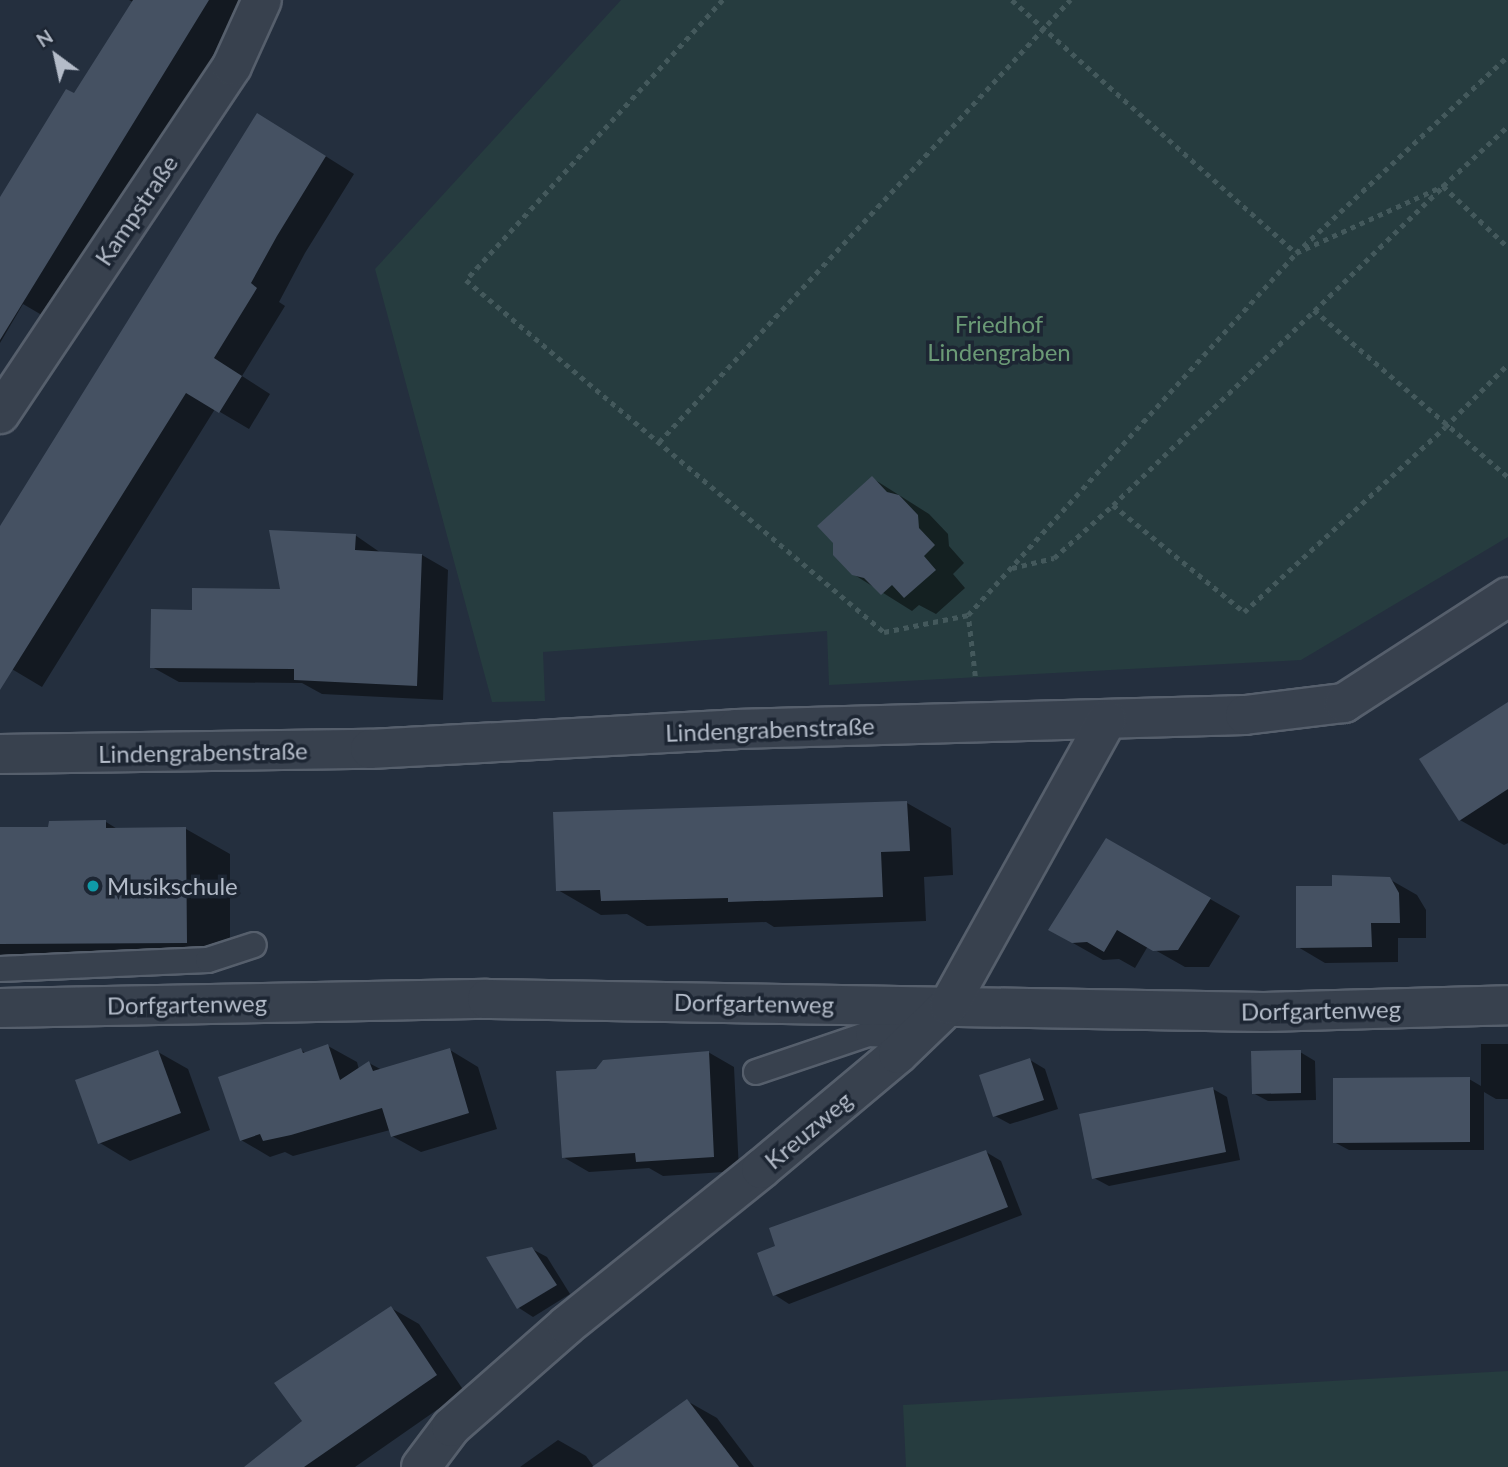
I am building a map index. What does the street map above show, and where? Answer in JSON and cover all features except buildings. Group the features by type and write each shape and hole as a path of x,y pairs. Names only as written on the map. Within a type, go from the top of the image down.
{"street":[{"name":"Kampstraße","path":"0,414 232,66 262,0"},
{"name":"Lindengrabenstraße","path":"0,754 370,749 736,729 1245,715 1344,703 1508,597"},
{"name":"Kreuzweg","path":"421,1467 451,1427 567,1325 761,1170 916,1036 949,1004 1107,720"},
{"name":"Dorfgartenweg","path":"0,1008 487,999 949,1004 1264,1012 1508,1005"}],"lane":[{"path":"0,969 208,960 254,945"},
{"path":"756,1072 868,1034 916,1036"}],"path":[{"path":"723,0 466,279 884,632 968,615 1296,253 1508,56"},
{"path":"1012,0 1296,253"},
{"path":"659,442 1070,0"},
{"path":"1008,569 1054,558 1113,505 1508,126"},
{"path":"1296,253 1443,186"},
{"path":"1443,186 1508,247"},
{"path":"1314,310 1508,477"},
{"path":"1113,505 1244,612 1445,427 1508,364"},
{"path":"968,615 981,723"}],"green space":[{"name":"Friedhof Lindengraben","path":"621,0 1508,0 1508,537 1301,660 829,685 827,631 543,652 545,701 492,702 375,269"},
{"path":"1508,1371 1508,1467 906,1467 903,1405"}],"place":[{"name":"Musikschule","path":"93,886"}]}
